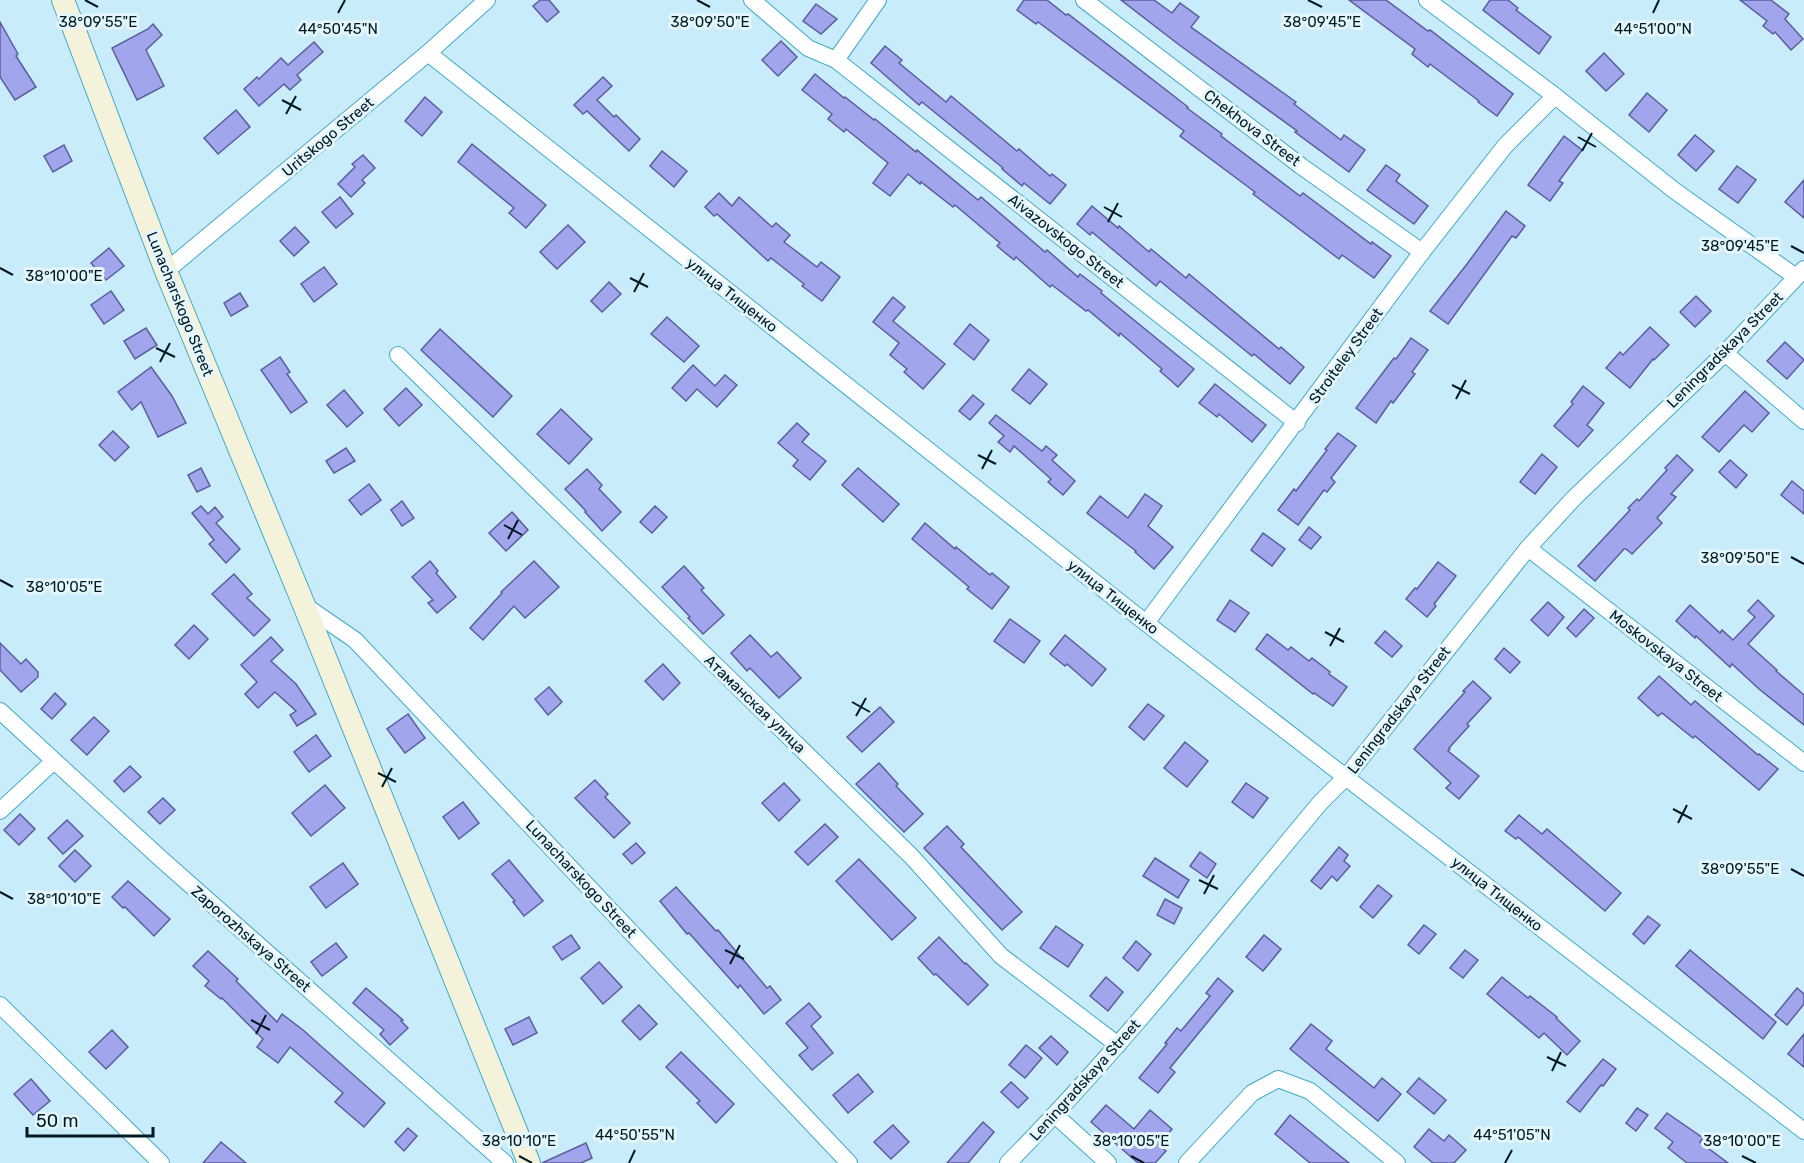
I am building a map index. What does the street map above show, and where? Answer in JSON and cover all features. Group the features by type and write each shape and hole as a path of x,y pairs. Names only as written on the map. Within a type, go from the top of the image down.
{"main road":[{"name":"Lunacharskogo Street","path":"63,0 166,271 304,605 529,1163"}],"street":[{"name":"Uritskogo Street","path":"166,271 428,53 487,0"},
{"name":"Aivazovskogo Street","path":"752,0 808,48 836,60 1297,423"},
{"path":"836,60 878,0"},
{"name":"Chekhova Street","path":"1084,0 1301,166 1422,252"},
{"path":"1427,0 1555,96 1675,191 1800,273"},
{"name":"улица Тищенко","path":"428,53 1146,623 1804,1131"},
{"name":"Stroiteley Street","path":"1146,623 1422,252 1505,146 1555,96"},
{"name":"Leningradskaya Street","path":"1008,1163 1118,1045 1320,803 1346,777 1527,548 1574,498 1725,353 1800,273"},
{"path":"1725,353 1804,421"},
{"name":"Атаманская улица","path":"398,355 912,857 1001,956 1118,1045"},
{"name":"Moskovskaya Street","path":"1527,548 1804,763"},
{"name":"Lunacharskogo Street","path":"304,605 355,640 849,1163"},
{"name":"Zaporozhskaya Street","path":"0,711 160,858 505,1163"},
{"path":"0,811 54,761"},
{"path":"0,1005 161,1163"},
{"path":"1187,1163 1252,1093 1278,1079 1310,1091 1397,1163"},
{"path":"1055,1115 1108,1163"}],"building":[{"path":"540,0 549,0 559,12 547,22 533,6"},
{"path":"1024,0 1047,0 1066,15 1068,14 1300,196 1303,193 1371,244 1372,242 1391,256 1374,278 1342,255 1339,259 1180,136 1184,131 1038,22 1036,24 1017,10"},
{"path":"1121,0 1154,0 1172,13 1180,3 1199,17 1191,27 1296,102 1294,104 1341,140 1344,135 1365,150 1349,172"},
{"path":"1349,0 1386,0 1428,31 1430,30 1513,94 1497,116 1430,64 1428,67 1412,54 1415,49"},
{"path":"1490,0 1508,0 1518,8 1516,10 1551,37 1539,54 1483,10"},
{"path":"1740,0 1771,0 1789,14 1785,19 1803,39 1791,50 1775,32 1773,34 1763,26 1767,21"},
{"path":"816,4 837,19 821,34 803,21"},
{"path":"0,22 18,54 16,56 36,87 15,100 0,77"},
{"path":"153,24 162,35 146,50 164,86 137,100 112,48"},
{"path":"781,41 797,57 778,76 762,60"},
{"path":"314,42 323,52 297,75 301,80 290,90 284,84 259,106 244,89 257,77 259,79 281,58 288,65"},
{"path":"885,46 902,60 899,63 946,102 951,96 1017,151 1019,149 1050,176 1052,174 1066,185 1050,204 1024,183 1022,186 922,102 919,105 871,63"},
{"path":"1604,53 1624,74 1606,91 1586,71"},
{"path":"815,74 916,152 917,150 978,200 981,197 1078,277 1080,274 1102,291 1101,293 1194,369 1178,387 1160,371 1162,369 1120,333 1119,336 1088,310 1086,311 1052,285 1050,287 1016,257 1014,260 997,246 1000,243 955,205 953,207 908,174 890,196 873,183 888,163 846,129 844,132 828,119 832,114 802,90"},
{"path":"603,77 612,86 597,100 640,139 629,151 587,111 583,114 574,105"},
{"path":"1647,93 1667,110 1649,132 1629,115"},
{"path":"425,97 442,112 422,136 405,121"},
{"path":"236,110 250,127 218,154 204,138"},
{"path":"1695,135 1714,151 1696,171 1678,155"},
{"path":"1564,136 1582,150 1559,181 1563,183 1550,201 1528,185"},
{"path":"472,144 546,205 526,228 509,213 514,208 458,162"},
{"path":"64,145 72,161 53,172 44,156"},
{"path":"662,151 687,171 674,187 650,166"},
{"path":"363,155 375,168 362,180 365,183 351,197 338,184 355,167 352,164"},
{"path":"1386,165 1400,175 1396,181 1428,206 1414,224 1367,190"},
{"path":"1737,166 1756,180 1738,203 1719,189"},
{"path":"1804,180 1804,218 1785,202"},
{"path":"719,193 732,206 739,197 772,227 776,223 790,235 784,242 817,267 821,262 840,277 822,301 771,258 768,261 717,214 714,216 705,207"},
{"path":"340,197 353,214 336,228 322,212"},
{"path":"1092,206 1149,252 1151,249 1186,278 1189,274 1304,367 1290,384 1160,281 1156,286 1092,232 1090,235 1077,224"},
{"path":"1506,211 1525,226 1516,238 1512,236 1448,324 1430,311"},
{"path":"568,225 585,242 557,269 540,252"},
{"path":"295,227 309,242 294,256 280,241"},
{"path":"109,248 124,266 106,280 91,263"},
{"path":"324,267 337,284 314,302 301,284"},
{"path":"609,282 621,294 602,312 591,301"},
{"path":"111,291 124,310 104,324 91,305"},
{"path":"240,293 248,306 231,316 224,303"},
{"path":"1696,296 1711,311 1695,327 1680,312"},
{"path":"893,297 905,307 893,321 945,364 923,389 904,372 907,369 890,355 899,343 873,322"},
{"path":"667,317 699,346 684,362 651,334"},
{"path":"970,324 989,340 974,360 954,344"},
{"path":"1650,327 1669,345 1653,359 1630,388 1606,368 1620,352 1623,355"},
{"path":"146,328 157,345 135,359 124,341"},
{"path":"440,329 512,396 493,417 421,350"},
{"path":"1411,338 1428,350 1412,372 1415,374 1393,403 1391,401 1376,423 1356,408"},
{"path":"1785,342 1804,360 1787,379 1767,361"},
{"path":"280,357 290,372 287,374 307,402 291,413 261,370"},
{"path":"693,365 715,386 725,375 737,385 717,407 697,389 686,401 672,388"},
{"path":"151,367 172,396 186,423 158,437 141,402 132,410 118,392"},
{"path":"1029,369 1047,384 1030,404 1012,390"},
{"path":"1215,384 1266,425 1252,442 1219,414 1217,417 1199,403"},
{"path":"1583,386 1604,403 1587,425 1593,430 1578,447 1554,426 1573,404 1571,402"},
{"path":"406,388 422,405 399,426 384,409"},
{"path":"344,390 363,413 347,427 327,405"},
{"path":"1745,391 1769,413 1752,432 1744,425 1719,452 1702,437"},
{"path":"973,395 984,404 970,420 959,411"},
{"path":"561,409 592,439 569,464 537,434"},
{"path":"996,415 1042,451 1046,446 1057,455 1052,460 1075,481 1063,495 1048,482 1051,479 1014,446 1010,452 998,442 1004,436 989,423"},
{"path":"797,423 809,434 802,442 826,461 810,480 793,466 798,460 778,443"},
{"path":"113,431 129,447 115,461 99,445"},
{"path":"1338,433 1356,446 1331,478 1335,482 1327,492 1324,490 1298,525 1278,510 1294,489 1296,491"},
{"path":"346,448 355,461 334,473 326,461"},
{"path":"1542,454 1557,467 1535,494 1520,482"},
{"path":"1677,455 1693,470 1671,494 1676,497 1657,518 1662,523 1632,554 1624,549 1595,581 1578,566 1630,510 1628,508 1637,499 1639,501 1667,470 1665,468"},
{"path":"1730,460 1747,475 1736,488 1719,472"},
{"path":"201,468 210,486 197,492 188,475"},
{"path":"858,468 899,504 883,522 842,485"},
{"path":"587,469 602,485 599,489 621,512 602,531 565,489"},
{"path":"1792,481 1804,491 1804,514 1781,495"},
{"path":"369,484 381,500 361,515 349,500"},
{"path":"1145,494 1162,506 1148,526 1173,547 1154,569 1136,551 1087,513 1100,496 1128,518"},
{"path":"402,501 414,518 402,526 391,510"},
{"path":"201,506 208,514 215,507 223,517 216,523 240,549 226,563 209,544 214,540 192,513"},
{"path":"655,506 667,517 652,533 640,522"},
{"path":"512,512 528,530 506,551 489,533"},
{"path":"925,523 955,549 956,547 990,575 992,573 1009,587 992,609 912,539"},
{"path":"1309,527 1321,537 1311,549 1299,540"},
{"path":"1263,533 1285,549 1272,566 1251,550"},
{"path":"430,561 438,571 436,573 456,597 437,613 428,603 433,600 412,577"},
{"path":"534,561 559,587 525,618 514,606 483,640 470,628 501,592"},
{"path":"1438,562 1456,576 1427,617 1406,599"},
{"path":"684,566 704,588 701,590 724,615 703,634 662,587"},
{"path":"234,574 252,594 247,598 270,620 254,636 212,594"},
{"path":"1230,600 1249,613 1235,632 1217,620"},
{"path":"1758,600 1774,616 1748,644 1804,695 1804,725 1732,664 1730,667 1676,621 1690,605 1720,633 1722,630 1733,640 1755,617 1748,611"},
{"path":"1548,602 1564,617 1548,636 1531,620"},
{"path":"1584,609 1594,618 1576,637 1567,628"},
{"path":"1010,619 1040,641 1024,663 994,641"},
{"path":"194,625 208,639 189,659 175,645"},
{"path":"1385,631 1402,646 1392,657 1375,643"},
{"path":"1267,634 1288,650 1291,647 1309,661 1312,658 1347,687 1333,706 1313,694 1256,649"},
{"path":"750,635 771,657 777,652 801,678 779,698 750,668 747,671 731,653"},
{"path":"1065,635 1106,669 1092,686 1067,664 1065,666 1050,654"},
{"path":"271,637 283,650 271,661 296,684 316,714 297,726 290,715 296,711 275,692 258,708 245,694 257,682 241,665"},
{"path":"0,643 21,664 26,659 38,672 38,677 21,692 0,670"},
{"path":"1504,648 1520,662 1510,673 1495,659"},
{"path":"663,664 680,683 663,700 645,681"},
{"path":"1659,676 1691,705 1695,701 1758,755 1778,769 1759,790 1695,736 1693,738 1662,713 1658,716 1638,698"},
{"path":"1473,681 1491,698 1467,724 1469,726 1448,751 1479,776 1459,799 1446,788 1451,783 1414,749"},
{"path":"549,687 562,702 548,715 535,699"},
{"path":"55,693 66,704 52,719 41,709"},
{"path":"1148,704 1164,716 1144,740 1129,727"},
{"path":"880,707 894,722 862,752 847,737"},
{"path":"408,714 425,738 405,753 387,729"},
{"path":"94,717 109,731 87,755 71,740"},
{"path":"316,735 331,756 309,772 294,752"},
{"path":"1185,742 1208,761 1187,787 1164,768"},
{"path":"879,763 898,784 896,786 923,814 904,832 856,784"},
{"path":"130,766 141,777 124,792 114,781"},
{"path":"595,780 608,794 605,797 630,823 614,838 575,798"},
{"path":"784,783 800,800 779,821 762,803"},
{"path":"1246,783 1268,798 1253,818 1232,802"},
{"path":"325,785 345,808 311,836 292,813"},
{"path":"163,798 175,810 160,824 148,812"},
{"path":"463,802 479,823 459,839 443,817"},
{"path":"20,814 35,829 19,845 4,830"},
{"path":"1519,815 1542,834 1547,829 1621,893 1605,911 1518,837 1516,839 1505,831"},
{"path":"67,820 83,836 63,854 48,838"},
{"path":"825,824 838,837 808,865 795,852"},
{"path":"947,826 964,844 961,847 1022,912 1002,930 924,848"},
{"path":"636,843 645,853 632,864 623,854"},
{"path":"1339,847 1348,855 1344,861 1350,866 1337,881 1332,876 1321,889 1311,881"},
{"path":"75,850 91,866 75,882 59,866"},
{"path":"1200,852 1216,864 1207,878 1190,866"},
{"path":"1155,858 1189,880 1178,898 1143,876"},
{"path":"859,859 916,918 892,940 836,881"},
{"path":"509,860 543,901 524,916 513,902 515,901 492,874"},
{"path":"343,863 358,884 326,908 310,887"},
{"path":"128,881 170,919 154,936 112,897"},
{"path":"1378,885 1392,896 1373,918 1360,907"},
{"path":"676,887 716,931 718,930 767,988 770,986 781,1000 764,1014 740,985 738,988 689,933 687,934 660,901"},
{"path":"1165,899 1182,908 1174,924 1157,915"},
{"path":"1648,916 1660,925 1644,944 1633,934"},
{"path":"1424,925 1436,934 1419,954 1408,945"},
{"path":"1056,926 1083,945 1068,967 1040,948"},
{"path":"571,935 580,948 562,960 553,947"},
{"path":"1264,935 1281,949 1263,971 1246,957"},
{"path":"939,937 988,985 968,1005 918,958"},
{"path":"1136,941 1151,954 1138,971 1123,958"},
{"path":"336,943 347,957 322,976 311,962"},
{"path":"1465,950 1478,960 1463,978 1450,968"},
{"path":"1690,950 1776,1022 1763,1039 1676,966"},
{"path":"208,951 238,979 236,981 277,1022 282,1014 385,1103 364,1127 335,1102 343,1093 290,1047 278,1063 257,1047 263,1039 222,998 205,986 209,981 193,966"},
{"path":"599,962 622,987 603,1004 581,978"},
{"path":"1106,977 1123,992 1108,1011 1090,996"},
{"path":"1502,977 1557,1017 1580,1041 1567,1055 1544,1033 1539,1038 1487,994"},
{"path":"1218,978 1233,991 1170,1068 1175,1072 1158,1093 1139,1078 1177,1028 1181,1031 1210,996 1206,993"},
{"path":"366,988 403,1020 401,1021 408,1028 390,1045 380,1034 384,1030 353,1003"},
{"path":"1797,988 1804,994 1804,1004 1787,1025 1775,1015"},
{"path":"809,1003 821,1017 811,1026 833,1053 812,1070 799,1055 808,1048 786,1023"},
{"path":"639,1005 657,1024 640,1040 622,1021"},
{"path":"529,1017 537,1033 513,1045 505,1029"},
{"path":"1311,1024 1332,1041 1326,1049 1374,1088 1382,1078 1401,1094 1378,1121 1290,1049"},
{"path":"112,1030 128,1047 106,1069 89,1052"},
{"path":"1804,1034 1804,1067 1788,1054"},
{"path":"1051,1036 1068,1052 1057,1065 1039,1048"},
{"path":"1026,1045 1042,1058 1025,1078 1009,1065"},
{"path":"681,1052 734,1104 716,1123 697,1103 700,1101 666,1067"},
{"path":"1603,1059 1616,1069 1580,1112 1567,1102"},
{"path":"858,1074 873,1092 848,1113 833,1095"},
{"path":"1419,1078 1446,1100 1434,1114 1407,1092"},
{"path":"31,1079 50,1101 33,1115 14,1094"},
{"path":"1011,1082 1028,1098 1018,1108 1001,1092"},
{"path":"1106,1105 1134,1129 1150,1110 1172,1129 1159,1145 1166,1151 1155,1163 1138,1163 1091,1122"},
{"path":"1637,1108 1648,1115 1636,1131 1626,1123"},
{"path":"1667,1113 1703,1138 1700,1142 1728,1163 1687,1163 1668,1148 1673,1142 1655,1128"},
{"path":"1290,1115 1349,1163 1310,1163 1275,1134"},
{"path":"983,1122 994,1132 968,1163 947,1163"},
{"path":"893,1125 909,1142 891,1159 874,1142"},
{"path":"408,1128 417,1136 404,1151 395,1142"},
{"path":"1429,1129 1444,1141 1449,1135 1466,1150 1454,1163 1433,1163 1414,1147"},
{"path":"221,1142 246,1163 203,1163"},
{"path":"586,1143 592,1158 581,1163 542,1163"}]}
